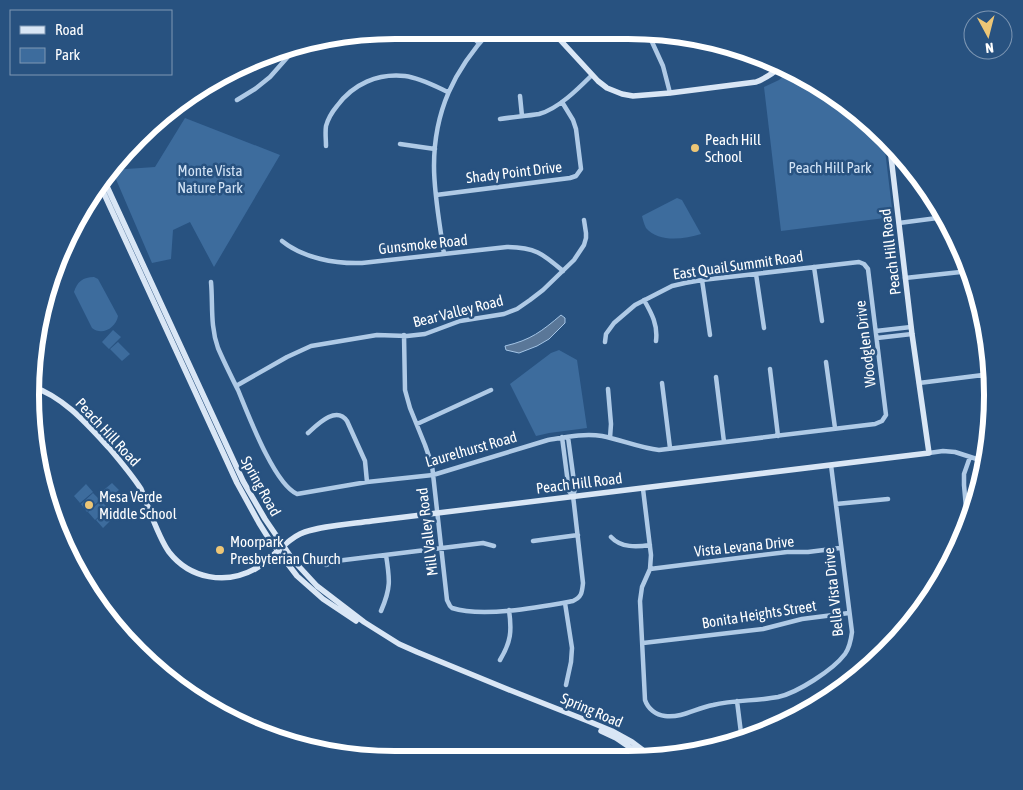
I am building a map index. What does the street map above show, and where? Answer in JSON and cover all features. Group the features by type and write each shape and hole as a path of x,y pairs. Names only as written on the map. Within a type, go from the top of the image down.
{"main road":[{"path":"559,39 598,82 622,94 640,96 756,82 775,71"},
{"name":"Peach Hill Road","path":"39,390 54,396 78,415 129,472 141,490 165,545 175,559 197,574 212,578 227,578 250,572 262,565 295,537 309,531 372,521 929,453 911,330 891,154"},
{"name":"Spring Road","path":"107,186 243,481 297,576 323,599 390,643 433,663 594,727 616,738 635,751"},
{"name":"Spring Road","path":"103,191 237,483 255,517 280,549 317,586 364,622 399,644 594,723 632,742 643,750"}],"street":[{"path":"474,39 479,43"},
{"path":"444,254 436,195 434,149 448,92 467,58 483,39"},
{"path":"651,40 663,66 670,93"},
{"path":"237,100 270,77 289,55"},
{"path":"500,118 540,114 562,102 592,75"},
{"path":"326,146 326,128 334,110 350,91 367,81 388,76 404,76 425,82 448,92"},
{"path":"520,96 522,116"},
{"name":"Shady Point Drive","path":"436,195 576,176 580,171 581,164 577,134 573,120 562,102"},
{"path":"400,144 434,149"},
{"path":"899,223 938,218"},
{"name":"Bear Valley Road","path":"236,386 287,357 311,346 377,335 420,335 460,321 510,312 543,290 574,260 584,245 586,233 584,220"},
{"name":"Gunsmoke Road","path":"282,241 291,248 306,254 344,263 362,263 507,247 526,248 545,256 563,271"},
{"name":"East Quail Summit Road","path":"605,342 606,334 614,323 630,308 672,286 685,282 859,262 866,266"},
{"name":"Woodglen Drive","path":"866,266 886,410 884,420"},
{"path":"814,267 822,321"},
{"path":"905,278 962,272"},
{"path":"756,274 764,328"},
{"path":"702,280 710,334"},
{"name":"Laurelhurst Road","path":"211,282 211,313 215,340 271,463 281,479 295,493 302,494 367,482 433,475 548,440 568,436 591,435 659,450 875,424 884,420"},
{"path":"644,300 654,318 657,333 656,341"},
{"path":"876,331 911,330"},
{"path":"877,338 911,330"},
{"name":"Mill Valley Road","path":"404,335 405,390 430,460 447,600 452,608 485,612 509,610"},
{"path":"826,362 835,428"},
{"path":"770,369 778,436"},
{"path":"919,383 983,375"},
{"path":"716,377 724,442"},
{"path":"662,383 670,448"},
{"path":"608,388 611,424 610,438"},
{"path":"417,424 491,390"},
{"path":"308,433 325,419 336,415 343,415 365,461 367,482"},
{"path":"568,436 576,490 573,496"},
{"path":"500,660 508,647 511,636 509,610 575,601 583,591 573,496 569,491 562,437"},
{"path":"929,453 955,452 978,459"},
{"path":"966,507 964,474 970,457"},
{"name":"Bella Vista Drive","path":"643,643 645,697 652,711 662,716 680,716 712,705 788,694 814,680 833,666 845,653 851,642 852,632 831,465"},
{"path":"643,488 651,554 650,569 642,587 640,602 643,643"},
{"path":"836,504 888,499"},
{"path":"533,541 578,535"},
{"path":"611,537 619,544 650,545"},
{"path":"326,565 336,561 483,543 494,546"},
{"name":"Vista Levana Drive","path":"650,569 787,552 840,548"},
{"path":"381,612 389,589 386,555"},
{"path":"565,603 572,648 566,685"},
{"name":"Bonita Heights Street","path":"643,643 763,629 802,619 849,613"},
{"path":"737,700 741,733"}],"green space":[{"name":"Peach Hill Park","path":"785,75 806,86 845,112 885,148 893,217 781,231 764,87 779,80"},
{"name":"Monte Vista Nature Park","path":"185,118 280,155 214,267 190,222 173,230 171,259 152,263 114,175 119,170 155,167"},
{"path":"677,198 682,200 701,234 680,238 665,238 651,233 646,228 642,216"},
{"path":"94,277 98,279 118,316 112,327 104,331 92,328 74,292 81,281"},
{"path":"113,330 121,337 109,349 102,342"},
{"path":"118,342 130,354 122,361 110,349"},
{"path":"559,350 577,360 587,428 536,436 510,384 551,353"},
{"path":"112,483 119,490 106,501 99,494"},
{"path":"86,484 93,492 80,503 74,496"},
{"path":"93,493 100,500 87,512 81,504"},
{"path":"101,501 108,508 95,520 88,512"},
{"path":"108,509 115,516 103,528 96,520"}],"shaded area":[{"path":"561,315 565,318 565,323 549,339 519,353 506,350 505,346 536,334"}],"place":[{"name":"Peach Hill School","path":"695,148"},
{"name":"Mesa Verde Middle School","path":"89,505"},
{"name":"Moorpark Presbyterian Church","path":"220,550"}]}
